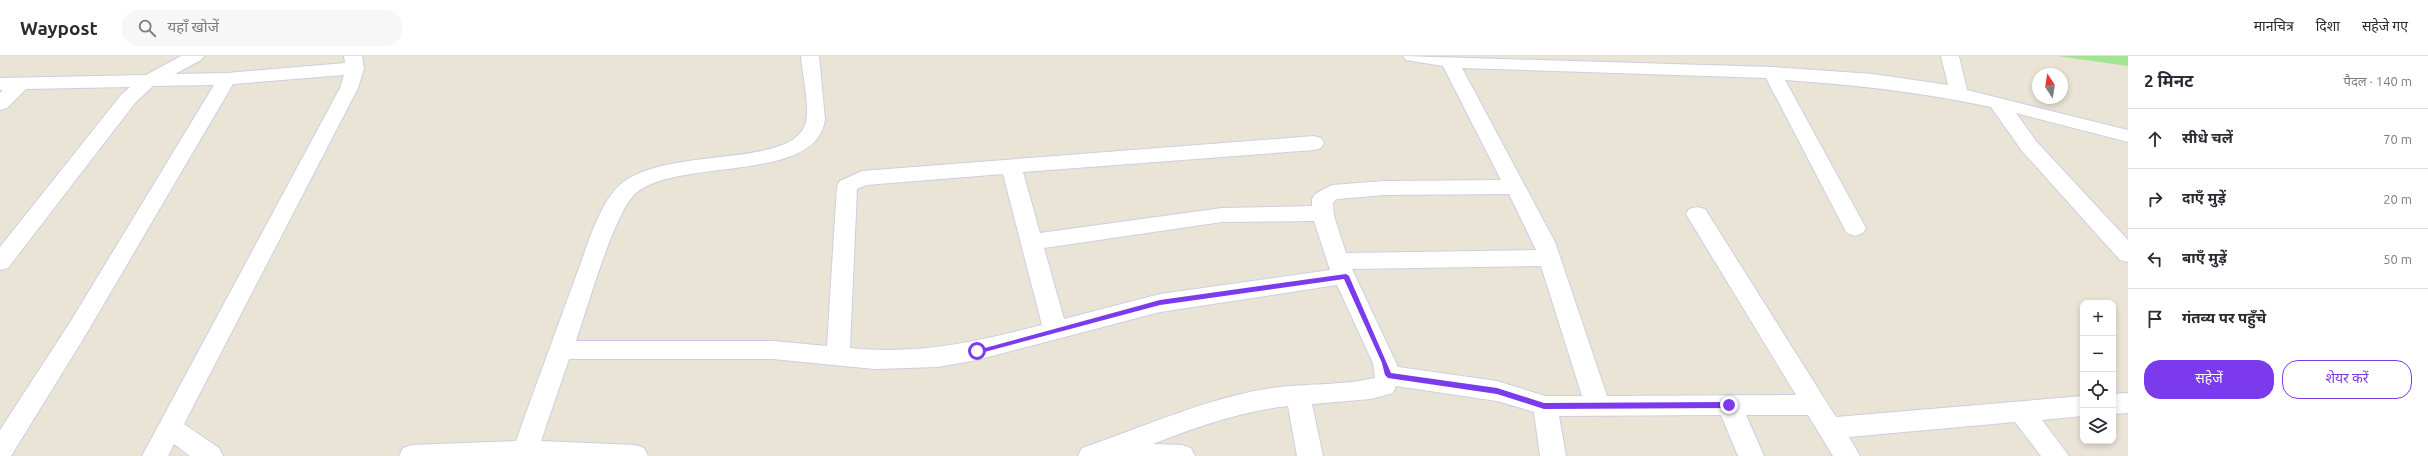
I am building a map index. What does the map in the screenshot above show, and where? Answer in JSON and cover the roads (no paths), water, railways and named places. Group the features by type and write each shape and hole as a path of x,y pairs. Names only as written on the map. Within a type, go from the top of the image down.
{"street":[{"path":"0,262 128,99 147,82 195,56"},
{"path":"525,450 560,350 612,212 628,188 643,178 667,169 768,157 793,150 808,141 815,125 810,56"},
{"path":"1412,56 1450,62 1772,73 1873,80 1998,102 2128,136"},
{"path":"1950,56 1959,94"},
{"path":"0,84 147,82 228,79 354,62 348,88 154,456"},
{"path":"1450,62 1517,187 1544,242 1548,258 1598,406"},
{"path":"1772,73 1855,228"},
{"path":"0,452 77,330 228,79"},
{"path":"0,104 20,84"},
{"path":"1998,102 2029,146 2128,254"},
{"path":"838,355 847,186 869,177 1314,144"},
{"path":"1011,167 1055,330"},
{"path":"1097,455 1175,424 1226,409 1298,395 1371,389 1384,386 1388,375 1385,363 1342,268 1322,213 1322,199 1332,192 1384,188 1517,187"},
{"path":"1031,242 1222,215 1322,213"},
{"path":"1697,214 1847,456"},
{"path":"560,350 773,350 838,355 874,360 938,358 977,351 1160,303 1342,268 1548,258"},
{"path":"1388,375 1497,391 1544,406 1816,405"},
{"path":"1298,395 1310,456"},
{"path":"2116,404 2128,403"},
{"path":"1729,405 1751,456"},
{"path":"1544,406 1553,456"},
{"path":"1830,428 2080,406"},
{"path":"2021,411 2056,456"},
{"path":"170,428 210,456"},
{"path":"412,456 525,450 635,456"},
{"path":"1097,455 1182,456"}]}
